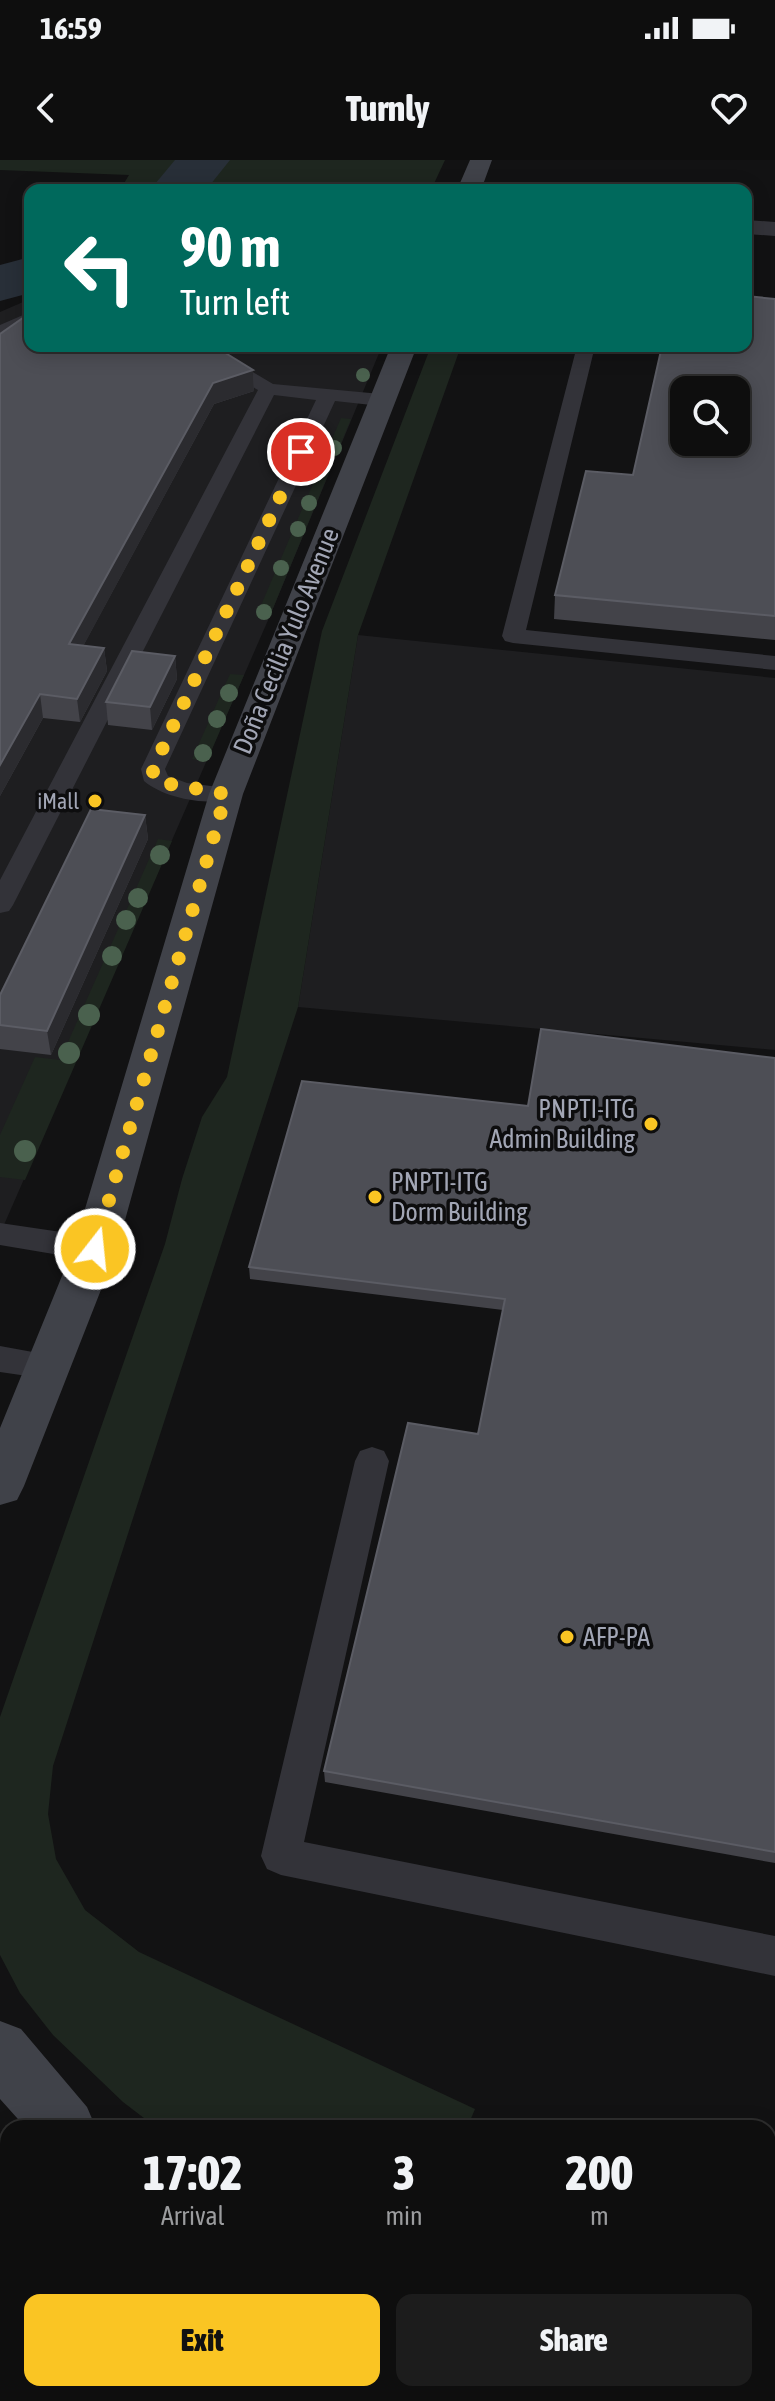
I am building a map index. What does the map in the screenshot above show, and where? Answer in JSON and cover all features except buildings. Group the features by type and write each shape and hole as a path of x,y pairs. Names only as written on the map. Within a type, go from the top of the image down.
{"main road":[{"path":"471,184 481,160"},
{"name":"Doña Cecilia Yulo Avenue","path":"0,1486 95,1249 226,794 401,352"},
{"path":"0,2050 20,2078 59,2120"}],"street":[{"path":"752,227 775,229"}],"lane":[{"path":"0,332 24,321"},
{"path":"213,352 212,356 268,389 381,400"},
{"path":"584,352 513,636 775,663"},
{"path":"0,905 268,389"},
{"path":"226,794 159,782 153,776 153,769 328,395"},
{"path":"0,1234 95,1249"},
{"path":"0,1359 48,1366"},
{"path":"372,1461 281,1856 775,1956"}],"shaded area":[{"path":"0,160 445,160 434,184 124,184 129,175 0,170"},
{"name":"iMall","path":"24,302 24,352 380,352 269,618 0,1234 0,312"},
{"path":"429,352 459,352 358,635 298,1007 53,1766 48,1814 56,1859 85,1910 139,1952 475,2109 470,2120 147,2120 123,2102 53,2035 20,1993 0,1955 0,1717 165,1244 202,1117 227,1077 322,631"},
{"path":"341,418 351,419 269,618 256,617"},
{"path":"358,635 775,678 775,1050 298,1007"},
{"path":"230,674 244,675 207,761 192,759"},
{"path":"158,839 172,841 25,1180 0,1177 0,1135 35,1057 60,1060"}],"waterway":[{"path":"182,184 204,160"},
{"path":"0,284 24,276"}],"place":[{"name":"iMall","path":"95,801"},
{"name":"PNPTI-ITG Admin Building","path":"651,1124"},
{"name":"PNPTI-ITG Dorm Building","path":"375,1197"},
{"name":"AFP-PA","path":"567,1637"}],"route":[{"path":"95,1249 226,794 169,786 153,776 153,769 301,452"}]}
